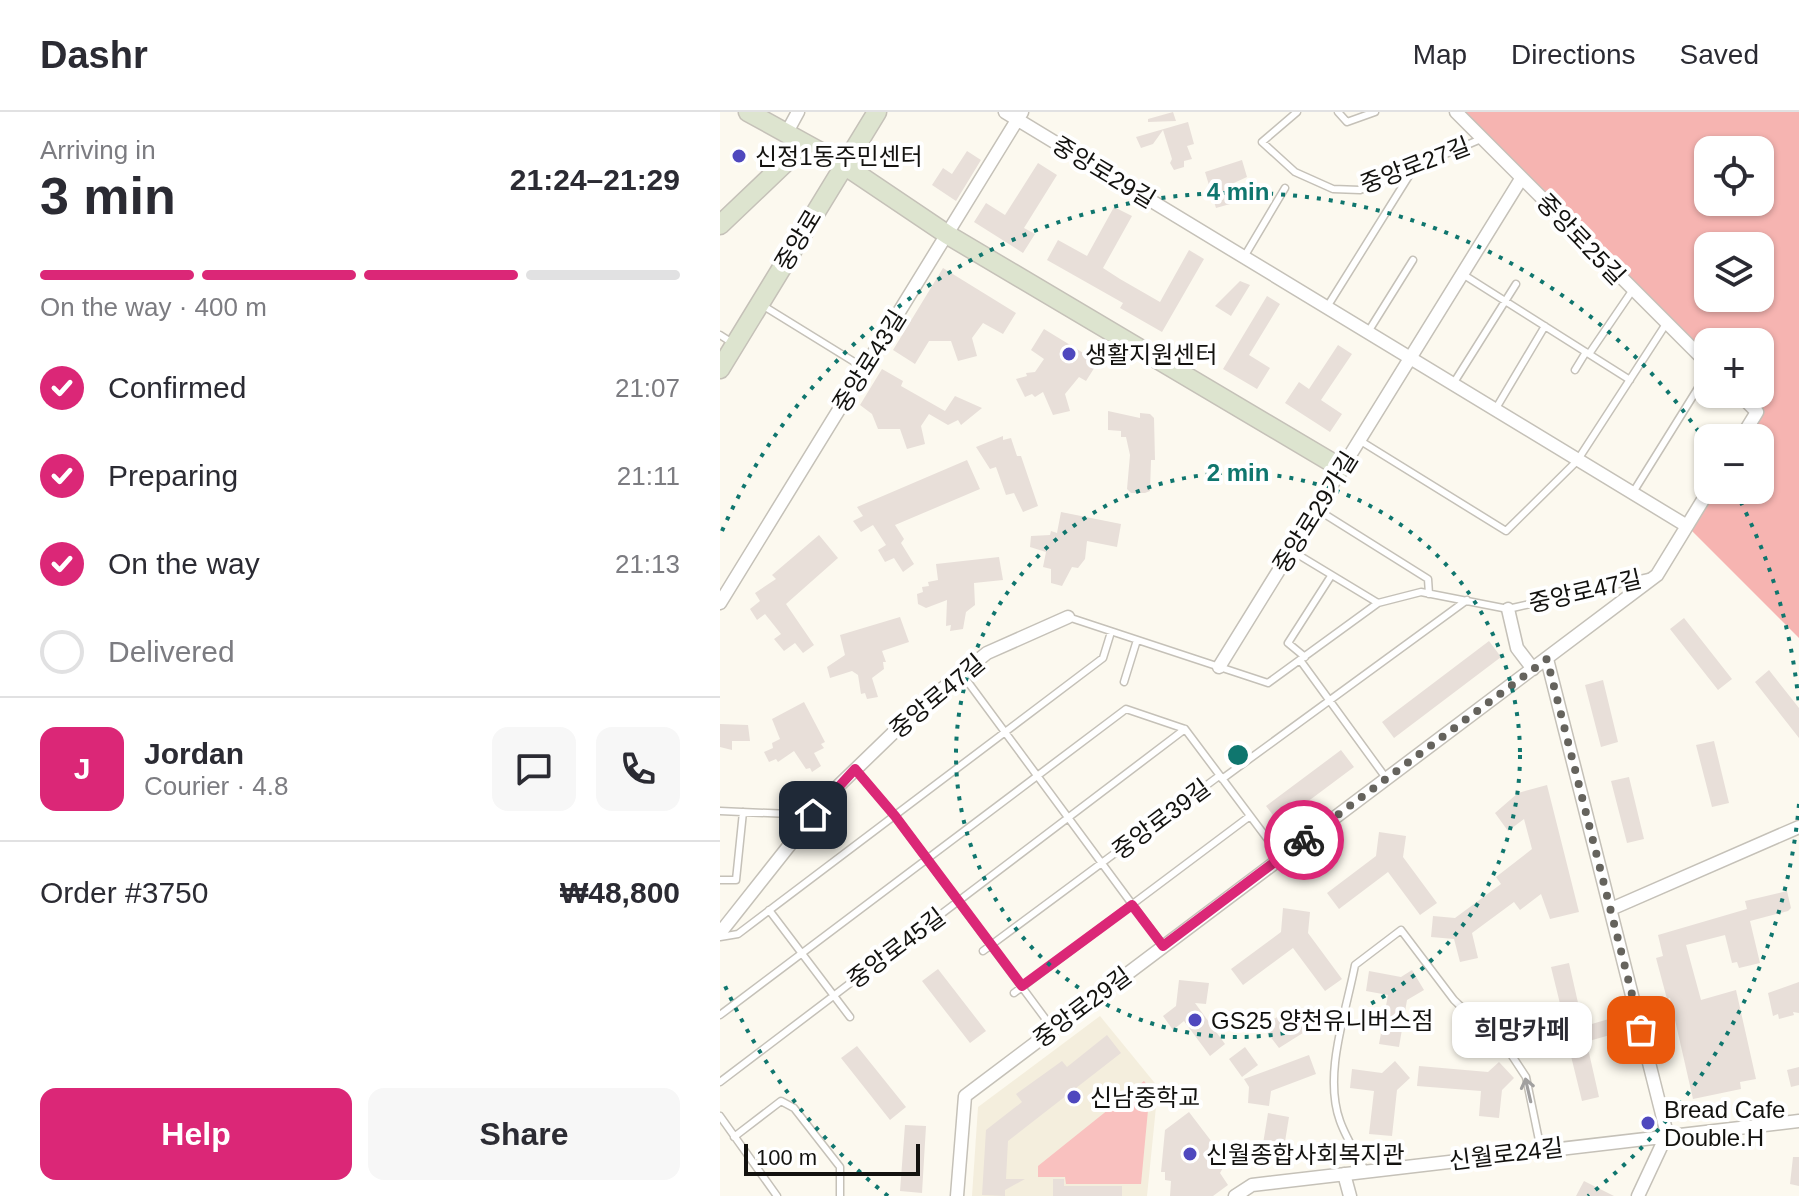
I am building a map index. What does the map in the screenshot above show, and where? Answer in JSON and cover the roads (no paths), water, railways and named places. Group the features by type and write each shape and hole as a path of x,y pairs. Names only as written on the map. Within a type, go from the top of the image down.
{"street":[{"path":"748,112 844,165 948,235 1341,468"},
{"path":"786,134 798,112"},
{"name":"중앙로","path":"720,369 727,340 759,303 877,112"},
{"name":"중앙로29길","path":"1005,112 1020,116 1244,257 1687,526"},
{"name":"중앙로25길","path":"1456,112 1694,351"},
{"name":"중앙로43길","path":"720,603 1020,116"},
{"path":"720,225 805,144"},
{"path":"1410,357 1521,179"},
{"name":"중앙로29가길","path":"1219,667 1410,357"},
{"name":"중앙로29길","path":"957,1196 965,1096 1657,575 1700,504"},
{"path":"1508,609 1517,648 1533,669"},
{"name":"중앙로47길","path":"813,815 855,769 922,705 987,653 1068,617"},
{"path":"1547,659 1667,1134 1638,1196"},
{"path":"720,935 813,815"},
{"path":"1611,909 1799,827"},
{"name":"신월로24길","path":"1235,1196 1344,1174 1799,1121"},
{"path":"1344,1174 1350,1196"}],"lane":[{"name":"중앙로27길","path":"1297,112 1262,142 1295,172 1333,189 1360,190 1484,138"},
{"path":"1338,112 1347,122 1375,112"},
{"path":"1327,307 1412,170"},
{"path":"1244,257 1285,188"},
{"path":"1368,332 1413,260"},
{"path":"1462,274 1630,380"},
{"path":"1453,384 1516,284"},
{"path":"1575,370 1632,291"},
{"path":"759,303 864,368"},
{"path":"1359,440 1506,531 1577,461 1666,324"},
{"path":"1495,410 1545,326"},
{"path":"1632,494 1694,394"},
{"path":"1316,509 1428,579 1429,594"},
{"path":"1291,551 1378,603"},
{"name":"중앙로47길","path":"1068,617 1268,683 1378,603 1421,592 1508,609 1657,575"},
{"path":"1331,576 1288,643 1302,658 1386,778"},
{"path":"1221,778 1467,600"},
{"path":"720,935 738,934 1103,658 1111,632"},
{"path":"1124,682 1137,640"},
{"name":"중앙로39길","path":"962,674 1163,946"},
{"path":"720,1015 1126,709 1185,729"},
{"path":"958,901 1185,729"},
{"name":"중앙로39길","path":"1185,729 1281,857"},
{"path":"855,769 895,816 1053,1029"},
{"name":"중앙로39길","path":"983,951 1221,778"},
{"path":"720,811 813,815"},
{"path":"720,880 736,880 743,812"},
{"path":"1014,993 1250,816"},
{"name":"중앙로45길","path":"720,1082 958,901"},
{"name":"중앙로45길","path":"769,910 850,1017"},
{"path":"1366,1172 1340,1122 1335,1099 1336,1062 1355,965 1401,930 1454,1000 1477,1022 1499,1036 1526,1077 1541,1150"},
{"path":"734,1137 781,1101 794,1108 840,1167 840,1196"},
{"path":"720,1116 777,1196"}],"place":[{"name":"신정1동주민센터","path":"739,156"},
{"name":"생활지원센터","path":"1069,354"},
{"name":"GS25 양천유니버스점","path":"1195,1020"},
{"name":"희망카페","path":"1641,1030"},
{"name":"신남중학교","path":"1074,1097"},
{"name":"Bread Cafe Double.H","path":"1648,1123"},
{"name":"신월종합사회복지관","path":"1190,1154"}]}
